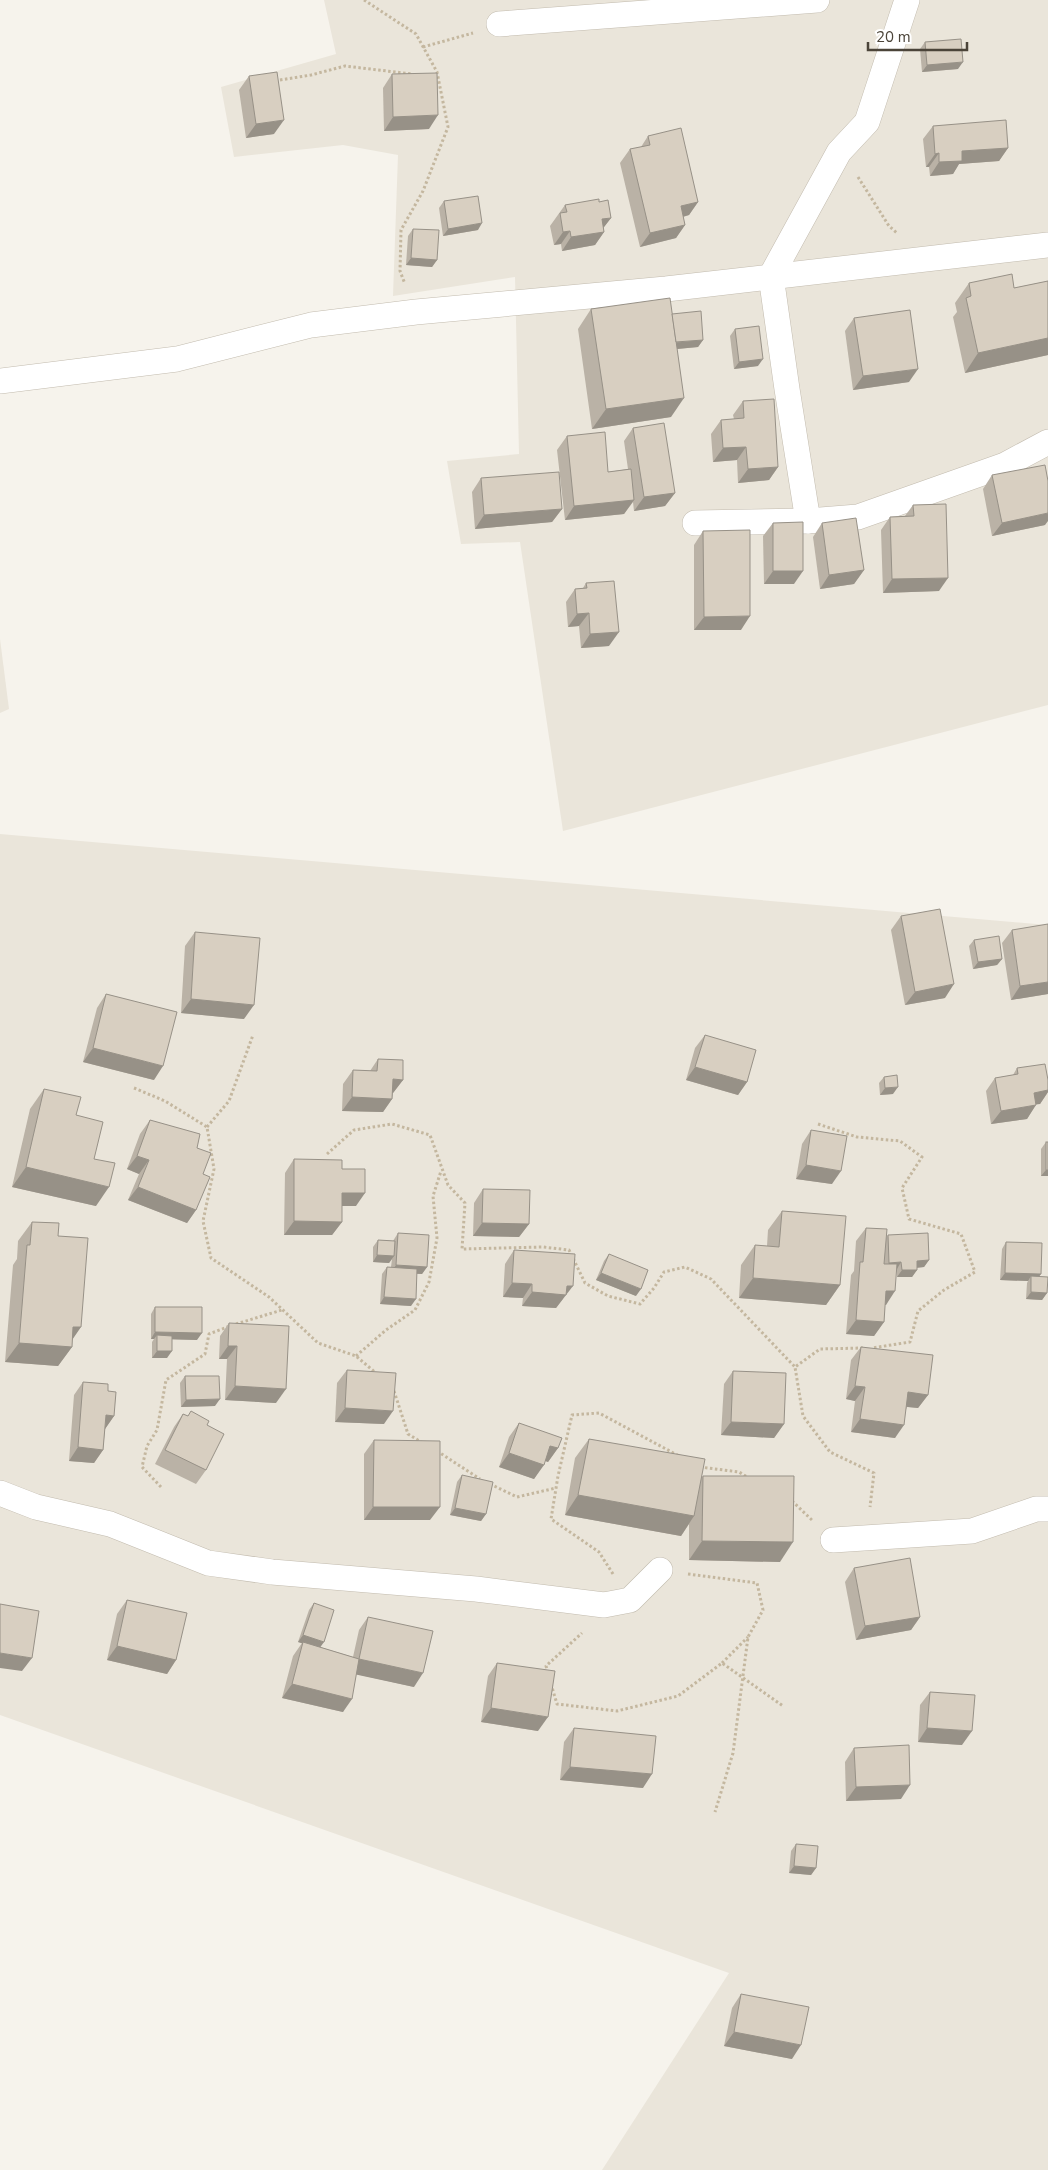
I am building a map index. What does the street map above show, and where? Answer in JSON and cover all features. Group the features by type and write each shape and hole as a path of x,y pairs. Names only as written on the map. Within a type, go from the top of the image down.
{"street":[{"path":"499,24 817,0"},
{"path":"808,521 771,276 839,152 867,122 907,0"},
{"path":"0,381 177,358 310,325 416,312 666,290 771,276 1048,245"},
{"path":"695,523 808,521 858,517 1005,465 1048,442"},
{"path":"0,1493 36,1507 110,1524 208,1563 272,1572 476,1589 604,1605 630,1600 660,1570"},
{"path":"833,1540 972,1531 1036,1509 1048,1509"}],"path":[{"path":"364,0 416,34 437,72 448,127 423,191 401,230 400,272 416,312"},
{"path":"280,80 311,75 345,66 416,75"},
{"path":"435,85 440,89"},
{"path":"839,152 890,226 925,260"},
{"path":"207,1127 229,1102 253,1034"},
{"path":"134,1088 165,1102 207,1127 214,1169 203,1220 211,1258 269,1297 318,1344 356,1356 383,1379"},
{"path":"327,1154 354,1130 392,1124 430,1135 441,1170 448,1185 465,1203 462,1249 543,1247 569,1250 585,1283 608,1296 640,1304 654,1288 664,1272 685,1267 711,1279 795,1367 803,1416 830,1452 874,1474 870,1513"},
{"path":"795,1367 820,1349 875,1348 910,1342 918,1311 944,1290 975,1272 961,1234 908,1219 902,1188 922,1157 900,1141 857,1137 818,1124"},
{"path":"356,1356 386,1330 415,1310 429,1282 437,1238 434,1196 441,1170"},
{"path":"161,1486 142,1467 147,1446 157,1430 166,1380 206,1354 209,1334 254,1317 283,1310"},
{"path":"389,1385 394,1391 408,1434 424,1444"},
{"path":"630,1600 599,1552 551,1519 572,1415 600,1412 683,1458"},
{"path":"433,1449 471,1475 517,1497 556,1488"},
{"path":"691,1463 700,1467 739,1472 755,1481"},
{"path":"788,1497 833,1540"},
{"path":"604,1605 580,1636 546,1666 557,1704 617,1711 678,1696 722,1663 748,1637 763,1610 757,1583 660,1570"},
{"path":"715,1812 733,1753 748,1637"},
{"path":"722,1663 783,1706"}],"shaded area":[{"path":"324,0 1048,0 1048,705 563,831 520,542 461,544 447,461 519,454 515,277 393,296 398,155 343,145 234,157 221,87 336,54"},
{"path":"0,639 9,709 0,713"},
{"path":"0,834 1048,925 1048,2170 602,2170 729,1973 0,1715"}],"building":[{"path":"961,39 963,62 927,65 925,42"},
{"path":"277,72 284,120 256,124 249,76"},
{"path":"437,73 438,115 393,117 392,74"},
{"path":"1006,120 1008,148 962,151 962,161 939,162 939,153 935,154 933,126"},
{"path":"681,128 698,202 681,206 685,225 650,233 630,149 650,145 648,136"},
{"path":"478,196 482,223 448,229 444,201"},
{"path":"599,199 599,202 608,200 611,218 602,219 604,232 571,237 570,231 563,232 560,213 567,212 565,205"},
{"path":"413,229 439,230 437,260 411,258"},
{"path":"1012,274 1014,288 1048,281 1048,338 978,353 966,298 971,296 969,283"},
{"path":"670,298 684,398 606,409 591,309"},
{"path":"910,310 918,369 863,376 854,318"},
{"path":"701,311 703,340 676,342 672,314"},
{"path":"759,326 763,359 739,362 735,329"},
{"path":"774,399 778,467 748,469 746,447 723,448 721,420 744,418 743,401"},
{"path":"664,423 675,493 644,497 633,428"},
{"path":"605,432 608,472 631,469 634,500 574,506 567,436"},
{"path":"1045,465 1048,481 1048,513 1002,523 992,475"},
{"path":"559,472 562,509 484,515 481,478"},
{"path":"946,504 948,578 892,579 890,517 914,516 913,505"},
{"path":"856,518 864,570 829,575 822,523"},
{"path":"803,522 803,571 773,571 773,523"},
{"path":"750,530 750,616 704,617 703,531"},
{"path":"614,581 619,632 590,634 589,613 577,614 575,589 587,588 586,583"},
{"path":"940,909 954,984 915,992 901,916"},
{"path":"1048,924 1048,982 1020,986 1012,930"},
{"path":"195,932 260,938 254,1005 191,999"},
{"path":"999,936 1002,959 978,962 974,940"},
{"path":"106,994 177,1012 163,1066 93,1048"},
{"path":"705,1035 756,1050 747,1082 695,1067"},
{"path":"378,1059 403,1060 403,1080 393,1079 392,1099 352,1097 353,1070 377,1071"},
{"path":"1045,1064 1048,1090 1034,1093 1036,1105 1001,1111 995,1078 1018,1074 1017,1068"},
{"path":"897,1075 898,1087 885,1088 884,1077"},
{"path":"44,1089 81,1097 76,1115 103,1122 94,1159 115,1163 109,1187 26,1167"},
{"path":"150,1120 200,1134 197,1148 211,1153 203,1174 210,1177 196,1210 138,1187 149,1160 137,1156"},
{"path":"811,1130 847,1136 841,1171 806,1165"},
{"path":"1046,1142 1048,1142 1048,1170 1046,1170"},
{"path":"294,1159 342,1160 342,1169 365,1169 365,1193 342,1193 342,1222 294,1221"},
{"path":"483,1189 530,1190 529,1224 482,1223"},
{"path":"782,1211 846,1216 840,1285 753,1278 755,1245 779,1247"},
{"path":"32,1222 59,1223 58,1236 88,1238 81,1327 73,1327 72,1347 19,1343 27,1245 30,1245"},
{"path":"866,1228 887,1229 884,1264 897,1264 895,1291 886,1291 884,1322 856,1320 860,1262 863,1262"},
{"path":"398,1233 429,1235 427,1267 396,1265"},
{"path":"928,1233 929,1260 917,1261 917,1270 902,1270 901,1262 889,1263 888,1235"},
{"path":"378,1240 395,1241 394,1256 377,1255"},
{"path":"1006,1242 1042,1243 1041,1274 1005,1273"},
{"path":"514,1250 575,1254 573,1286 567,1286 566,1295 532,1292 532,1284 512,1283"},
{"path":"609,1254 648,1270 641,1289 601,1273"},
{"path":"387,1267 417,1269 416,1299 384,1297"},
{"path":"1031,1276 1048,1277 1047,1293 1031,1292"},
{"path":"155,1307 202,1307 202,1333 155,1332"},
{"path":"229,1323 289,1326 286,1389 235,1386 237,1346 228,1346"},
{"path":"157,1335 172,1336 172,1351 157,1351"},
{"path":"861,1347 933,1355 928,1395 908,1392 904,1425 860,1419 865,1387 855,1386"},
{"path":"347,1370 396,1373 393,1411 345,1408"},
{"path":"733,1371 786,1373 784,1424 731,1422"},
{"path":"185,1376 219,1376 220,1399 186,1400"},
{"path":"83,1382 108,1384 108,1391 116,1392 114,1416 106,1415 103,1450 78,1447"},
{"path":"191,1411 209,1421 207,1425 224,1434 206,1470 165,1450 183,1414 188,1416"},
{"path":"519,1423 562,1438 558,1448 550,1446 544,1465 509,1453"},
{"path":"589,1439 705,1459 694,1516 578,1495"},
{"path":"374,1440 440,1441 440,1507 373,1507"},
{"path":"462,1475 493,1482 486,1514 455,1508"},
{"path":"703,1476 794,1476 793,1542 702,1541"},
{"path":"910,1558 920,1617 865,1626 854,1568"},
{"path":"127,1600 187,1613 176,1660 117,1646"},
{"path":"314,1603 334,1610 324,1642 303,1635"},
{"path":"0,1604 39,1611 32,1658 0,1653"},
{"path":"368,1617 433,1631 423,1673 359,1659"},
{"path":"303,1642 359,1659 352,1699 292,1684"},
{"path":"497,1663 555,1671 548,1717 491,1708"},
{"path":"930,1692 975,1695 972,1731 927,1728"},
{"path":"574,1728 656,1736 652,1774 570,1767"},
{"path":"909,1745 910,1785 856,1787 854,1748"},
{"path":"796,1844 818,1846 816,1868 794,1866"},
{"path":"741,1994 809,2007 801,2045 734,2032"}]}
